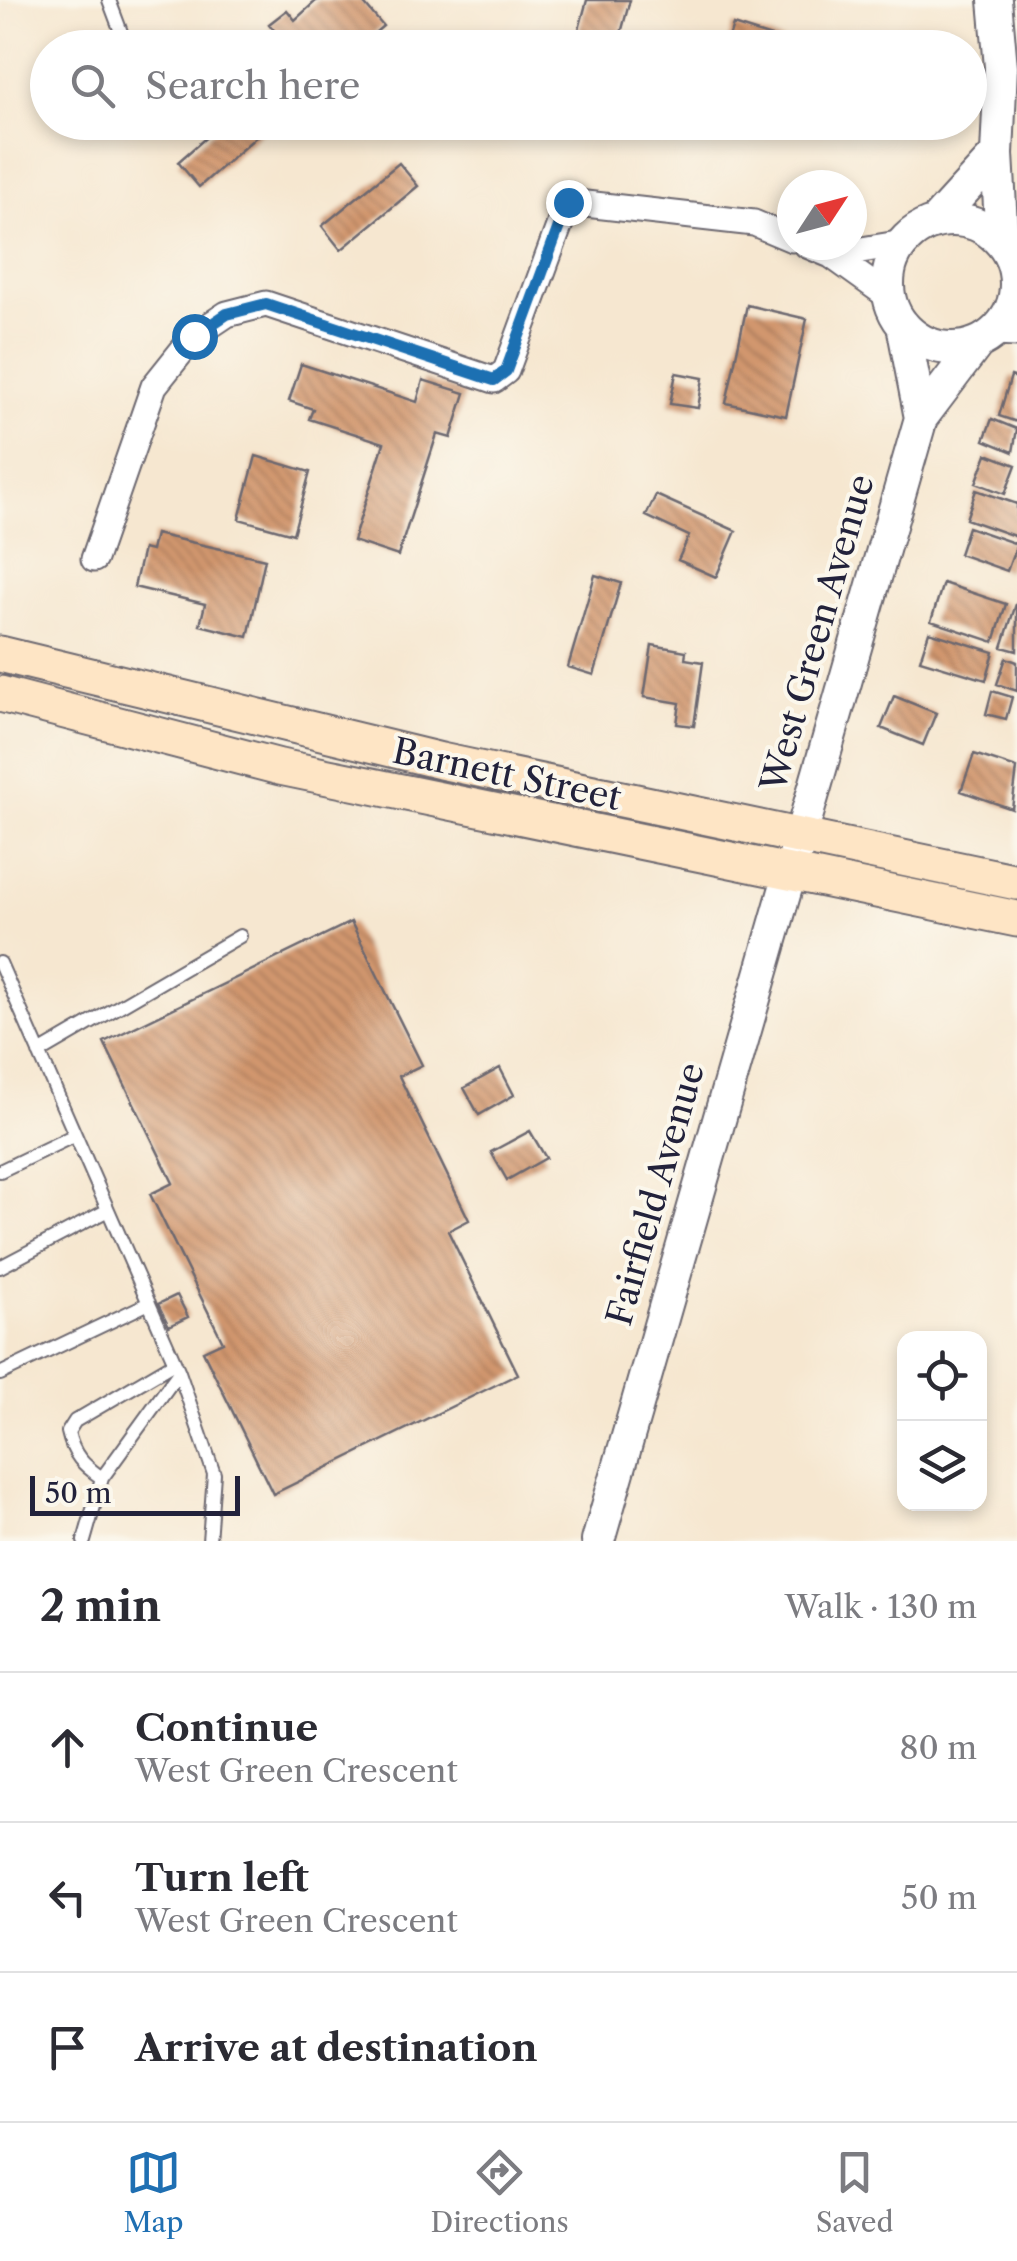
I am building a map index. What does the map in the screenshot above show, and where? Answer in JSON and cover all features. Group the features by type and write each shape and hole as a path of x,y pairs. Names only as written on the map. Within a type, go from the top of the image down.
{"main road":[{"name":"Barnett Street","path":"0,654 795,853 1017,919"},
{"name":"Barnett Street","path":"0,694 280,767 795,853 1017,882"}],"street":[{"path":"832,260 937,346 996,337 1015,300 997,154 1001,67 995,0"},
{"path":"897,312 890,268 904,243 935,222 997,154"},
{"path":"94,559 154,386 194,336 227,314 266,304 494,380 506,371 568,202 754,224 777,233"},
{"path":"935,222 968,221 1010,256"},
{"path":"867,246 904,243"},
{"name":"West Green Avenue","path":"897,312 921,418"},
{"name":"West Green Avenue","path":"795,853 921,418 996,337"},
{"name":"Fairfield Avenue","path":"598,1541 795,853"}],"lane":[{"path":"109,0 120,30"},
{"path":"39,1053 240,936"},
{"path":"0,963 177,1367 214,1474 209,1541"},
{"path":"0,1171 75,1135"},
{"path":"0,1267 108,1210"},
{"path":"0,1374 148,1302"},
{"path":"84,1541 102,1478 177,1367"},
{"path":"102,1478 82,1464 71,1447 68,1432 74,1421 177,1367"}],"building":[{"path":"317,0 361,0 383,26 378,30 274,30 269,24 287,10 295,20"},
{"path":"587,0 630,0 622,30 579,30"},
{"path":"203,140 253,140 199,187 178,162"},
{"path":"399,163 418,186 341,250 322,226"},
{"path":"747,305 807,319 786,416 726,403"},
{"path":"301,364 417,402 423,380 465,393 451,438 437,434 398,556 353,541 384,443 309,419 313,409 289,401"},
{"path":"676,373 703,378 698,408 670,404"},
{"path":"1011,376 1017,378 1017,422 999,416"},
{"path":"992,419 1017,429 1013,452 984,440"},
{"path":"987,454 1016,465 1005,494 976,483"},
{"path":"256,456 310,472 293,534 239,519"},
{"path":"976,490 1017,504 1017,537 966,519"},
{"path":"656,495 736,531 716,577 678,560 689,536 646,516"},
{"path":"968,527 1017,544 1007,571 959,554"},
{"path":"155,534 265,559 248,637 200,625 205,604 134,587 143,549 151,551"},
{"path":"595,575 621,583 594,675 568,667"},
{"path":"943,583 1006,604 994,642 931,621"},
{"path":"1017,604 1017,651 1002,647"},
{"path":"929,632 994,652 986,680 920,660"},
{"path":"652,645 686,651 685,659 703,662 694,726 677,724 680,703 644,697"},
{"path":"1006,658 1017,662 1017,691 997,684"},
{"path":"992,691 1012,697 1006,719 986,714"},
{"path":"894,696 936,713 923,745 881,728"},
{"path":"974,754 1017,768 1012,809 961,791"},
{"path":"351,922 422,1065 399,1076 469,1220 448,1231 518,1374 273,1494 203,1351 223,1342 150,1194 173,1183 104,1042"},
{"path":"500,1068 514,1095 479,1115 464,1088"},
{"path":"530,1131 546,1158 507,1180 491,1152"},
{"path":"177,1295 188,1317 169,1326 158,1304"}],"route":[{"path":"194,336 227,314 266,304 494,380 500,378 506,371 568,202"}]}
